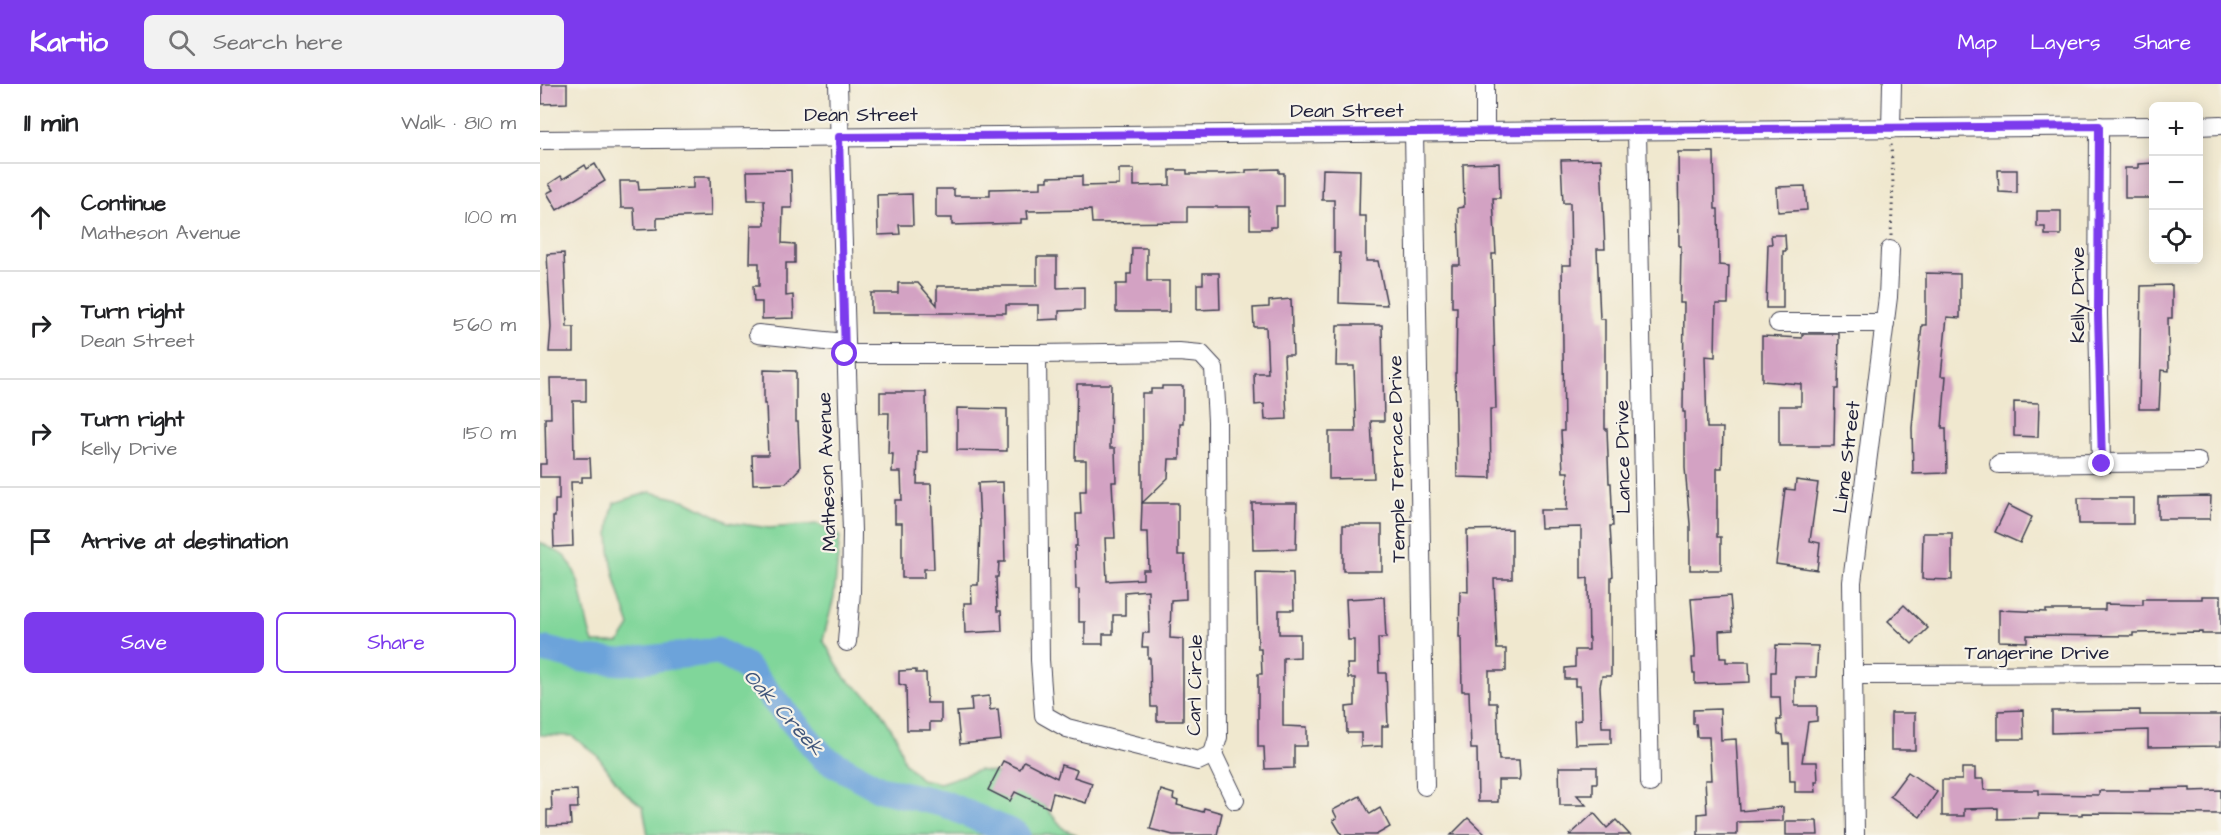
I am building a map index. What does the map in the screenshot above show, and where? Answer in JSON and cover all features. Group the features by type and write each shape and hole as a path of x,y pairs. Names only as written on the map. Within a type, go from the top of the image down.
{"street":[{"name":"Matheson Avenue","path":"838,84 852,532 847,642"},
{"path":"1485,84 1485,132"},
{"path":"1891,129 1892,84"},
{"path":"2203,126 2221,125"},
{"name":"Kelly Drive","path":"2099,126 2098,314 2102,464"},
{"name":"Dean Street","path":"540,140 2149,126"},
{"name":"Lance Drive","path":"1637,131 1650,783"},
{"name":"Temple Terrace Drive","path":"1413,132 1425,786"},
{"name":"Lime Street","path":"1855,835 1852,582 1885,323 1890,250"},
{"path":"1778,322 1885,323"},
{"name":"Carl Circle","path":"758,334 845,348 1037,354 1201,354 1214,368 1217,421 1218,737 1213,754 1198,761 1066,728 1044,715 1040,660 1037,354"},
{"path":"1999,465 2198,462"},
{"name":"Tangerine Drive","path":"1853,675 2221,674"},
{"path":"1213,754 1235,800"}],"path":[{"path":"1890,250 1893,183 1891,129"}],"green space":[{"path":"650,492 687,501 728,522 769,528 818,524 840,536 834,597 823,640 845,678 875,702 897,738 904,762 921,779 940,783 979,770 1002,774 1041,802 1065,830 1078,835 648,835 643,807 623,791 597,755 572,736 540,735 540,542 565,557 571,565 580,586 593,643 619,643 630,626 612,565 610,518 614,503"}],"building":[{"path":"542,84 567,84 567,103 542,104"},
{"path":"1678,152 1714,152 1719,265 1729,266 1728,304 1716,304 1715,357 1705,356 1707,428 1723,428 1722,468 1717,468 1717,537 1721,537 1721,570 1690,570 1690,524 1685,468 1685,412 1683,412 1684,303 1680,303"},
{"path":"1601,159 1605,249 1597,249 1600,319 1605,319 1605,429 1607,429 1609,483 1611,483 1613,526 1610,526 1613,576 1611,577 1611,676 1602,676 1600,686 1602,727 1611,727 1611,743 1575,744 1574,721 1581,720 1580,686 1575,686 1575,679 1565,679 1565,668 1575,667 1575,650 1589,650 1588,578 1581,579 1581,527 1541,528 1540,510 1567,510 1568,472 1563,472 1561,431 1564,431 1562,265 1571,265 1570,203 1563,203 1561,160"},
{"path":"1499,163 1500,198 1493,198 1496,254 1492,254 1496,409 1490,409 1491,478 1457,477 1455,373 1457,307 1452,307 1452,265 1460,265 1458,208 1464,207 1463,164"},
{"path":"2149,163 2149,198 2125,198 2125,168 2138,168 2138,164"},
{"path":"595,164 605,181 557,210 547,193 553,190 549,184 561,176 563,179 585,165 587,169"},
{"path":"1119,169 1134,169 1134,186 1170,185 1170,170 1187,170 1187,174 1219,174 1279,169 1279,173 1284,173 1284,206 1276,206 1276,227 1271,227 1271,229 1250,229 1250,207 1187,207 1187,222 1092,223 1091,210 1027,211 1028,219 1021,219 1021,223 952,225 952,218 936,218 936,189 954,189 954,196 990,196 990,189 1041,188 1041,181 1048,181 1048,177 1082,176 1082,186 1119,185"},
{"path":"1323,169 1360,170 1359,216 1366,216 1366,261 1378,261 1387,305 1339,303 1340,253 1334,253 1334,200 1322,200"},
{"path":"791,170 792,208 783,208 782,243 795,244 795,263 786,263 786,296 793,295 794,318 762,319 762,302 754,302 753,286 759,286 759,263 750,263 751,225 765,225 764,200 748,200 747,171"},
{"path":"1998,170 2017,170 2017,193 1999,192"},
{"path":"693,177 710,177 711,216 657,218 657,229 635,230 634,208 621,208 620,181 638,181 639,190 693,188"},
{"path":"1805,186 1807,210 1778,212 1777,187"},
{"path":"912,194 913,225 899,225 900,234 878,235 877,195"},
{"path":"2037,211 2061,211 2061,235 2045,235 2045,227 2037,227"},
{"path":"1771,235 1785,235 1783,308 1766,308 1768,244 1772,244"},
{"path":"1132,248 1147,248 1147,281 1169,281 1169,312 1116,312 1116,284 1127,284 1127,274 1131,274"},
{"path":"564,253 567,327 574,327 574,352 549,352 551,327 547,254"},
{"path":"1037,257 1057,257 1057,288 1084,287 1084,310 1059,311 1059,319 1038,320 1038,305 1006,305 1006,313 871,313 871,293 898,293 898,283 918,283 937,305 937,286 1037,286"},
{"path":"1203,273 1219,273 1220,309 1197,310 1197,284 1203,284"},
{"path":"1926,273 1960,274 1960,318 1947,317 1941,376 1946,376 1942,428 1946,428 1947,473 1913,474 1912,428 1922,325 1926,325"},
{"path":"2172,285 2172,318 2168,318 2169,371 2161,370 2159,409 2139,409 2141,286"},
{"path":"1291,299 1293,355 1284,355 1287,419 1265,420 1264,404 1255,405 1254,373 1268,373 1266,327 1254,327 1253,308 1269,307 1269,301"},
{"path":"1337,325 1382,325 1384,421 1371,421 1374,478 1329,479 1329,432 1356,432 1354,366 1336,366"},
{"path":"1802,334 1839,334 1834,446 1779,446 1779,406 1801,406 1801,384 1762,381 1762,336 1802,338"},
{"path":"764,370 796,371 796,422 798,422 800,468 786,483 753,484 752,455 768,455"},
{"path":"550,378 586,378 586,401 573,401 574,458 590,458 591,477 582,477 582,482 571,482 573,546 554,547 553,517 555,517 555,500 559,500 559,477 540,477 540,464 546,464 545,418 551,418"},
{"path":"1077,384 1111,384 1110,448 1115,448 1116,482 1112,482 1115,538 1105,538 1107,581 1143,579 1143,570 1149,570 1148,532 1141,532 1142,503 1178,503 1178,555 1185,555 1186,599 1171,600 1170,638 1183,639 1183,721 1157,721 1157,707 1151,707 1150,658 1148,658 1148,647 1142,647 1143,633 1149,633 1148,590 1125,592 1125,615 1113,615 1113,634 1103,634 1103,644 1085,644 1085,622 1079,622 1079,589 1076,589 1076,514 1081,514 1080,491 1086,491 1086,460 1075,460"},
{"path":"1162,386 1183,386 1180,459 1169,459 1168,478 1142,503 1142,393 1151,393 1151,389 1162,389"},
{"path":"880,392 926,392 927,452 918,452 917,484 931,484 934,569 924,569 924,578 902,578 902,523 895,523 895,500 902,500 901,472 892,472 893,454 888,454 889,413 880,413"},
{"path":"2014,402 2039,403 2038,437 2014,436"},
{"path":"957,408 1007,409 1007,451 957,450"},
{"path":"1796,480 1818,483 1810,541 1820,543 1817,570 1776,564 1785,489 1795,490"},
{"path":"1003,482 1005,562 999,562 998,577 996,577 997,611 1001,611 1002,631 965,633 964,603 972,603 971,585 978,585 980,524 978,483"},
{"path":"2211,496 2210,519 2158,519 2158,497"},
{"path":"2078,498 2133,498 2133,524 2079,524"},
{"path":"1252,503 1297,503 1296,549 1253,550"},
{"path":"2008,505 2032,517 2020,543 1995,532"},
{"path":"1343,525 1382,525 1382,571 1343,571"},
{"path":"1512,529 1512,579 1494,579 1497,649 1506,649 1506,671 1489,671 1489,703 1497,703 1499,760 1519,760 1520,776 1519,780 1498,780 1498,802 1478,802 1477,749 1471,749 1469,691 1462,691 1461,637 1459,637 1460,591 1468,592 1467,530"},
{"path":"1923,533 1952,533 1952,580 1922,579"},
{"path":"1256,572 1293,573 1294,610 1279,610 1279,634 1300,634 1300,657 1283,658 1283,726 1307,727 1307,746 1294,746 1294,768 1265,769 1264,747 1258,747 1258,674 1262,674 1261,649 1258,649"},
{"path":"1730,596 1733,630 1719,631 1720,658 1726,658 1726,662 1749,662 1750,682 1695,684 1691,599"},
{"path":"2202,596 2221,596 2221,634 2202,634 2202,632 2133,633 2133,636 2027,635 2027,642 1999,641 1999,610 2046,612 2046,610 2105,610 2105,604 2143,605 2143,599 2202,599"},
{"path":"1384,597 1386,638 1378,638 1379,673 1386,673 1388,726 1382,726 1382,746 1361,747 1361,733 1347,733 1346,707 1355,706 1355,678 1348,678 1347,664 1354,664 1354,640 1348,640 1346,599"},
{"path":"1904,605 1928,628 1912,644 1888,621"},
{"path":"1776,645 1818,646 1816,677 1795,677 1795,706 1817,706 1817,721 1808,722 1802,762 1817,762 1816,792 1795,792 1795,781 1790,781 1789,744 1784,744 1783,735 1778,734 1777,720 1781,720 1780,697 1771,697 1771,672 1775,672"},
{"path":"916,670 916,673 926,673 927,703 941,703 941,722 930,722 930,730 907,730 906,686 899,684 899,671"},
{"path":"989,696 990,710 998,709 1001,740 960,744 957,712 972,711 971,698"},
{"path":"1720,709 1721,740 1736,739 1740,811 1783,807 1783,821 1737,822 1737,835 1698,835 1698,814 1707,813 1705,780 1711,780 1709,737 1697,737 1696,724 1693,724 1693,710"},
{"path":"2023,710 2024,739 1998,739 1998,711"},
{"path":"2140,710 2140,715 2221,715 2221,746 2148,747 2148,730 2052,733 2052,711"},
{"path":"1891,713 1915,713 1915,750 1891,750"},
{"path":"1003,761 1020,769 1024,761 1057,778 1061,765 1077,770 1074,777 1092,783 1086,803 1053,793 1049,808 1015,792 1010,801 988,790"},
{"path":"1559,767 1597,767 1597,783 1593,783 1593,795 1577,795 1586,805 1560,805"},
{"path":"1962,768 1975,768 1975,779 1983,779 1984,790 2039,790 2039,794 2099,795 2099,791 2190,788 2190,791 2221,790 2221,814 2082,813 2082,815 2039,814 2039,818 1998,819 1998,808 1964,809 1964,816 1942,816 1942,780 1962,780"},
{"path":"1908,772 1937,792 1920,817 1890,796"},
{"path":"577,790 578,808 570,808 571,825 547,826 547,810 552,810 551,791"},
{"path":"1161,790 1174,794 1173,799 1178,801 1177,805 1203,812 1204,808 1222,813 1217,835 1173,835 1150,829"},
{"path":"1360,796 1370,814 1380,808 1390,827 1376,835 1342,835 1333,820 1337,818 1333,810"},
{"path":"1594,813 1607,828 1616,820 1630,835 1570,835"},
{"path":"1468,818 1486,835 1451,835"},
{"path":"1786,821 1817,821 1818,835 1786,835"}],"waterway":[{"name":"Oak Creek","path":"540,651 547,650 583,659 622,662 717,651 744,665 824,758 880,789 945,804 1017,835"}],"route":[{"path":"845,354 839,137 2099,126 2098,314 2102,464"}]}
